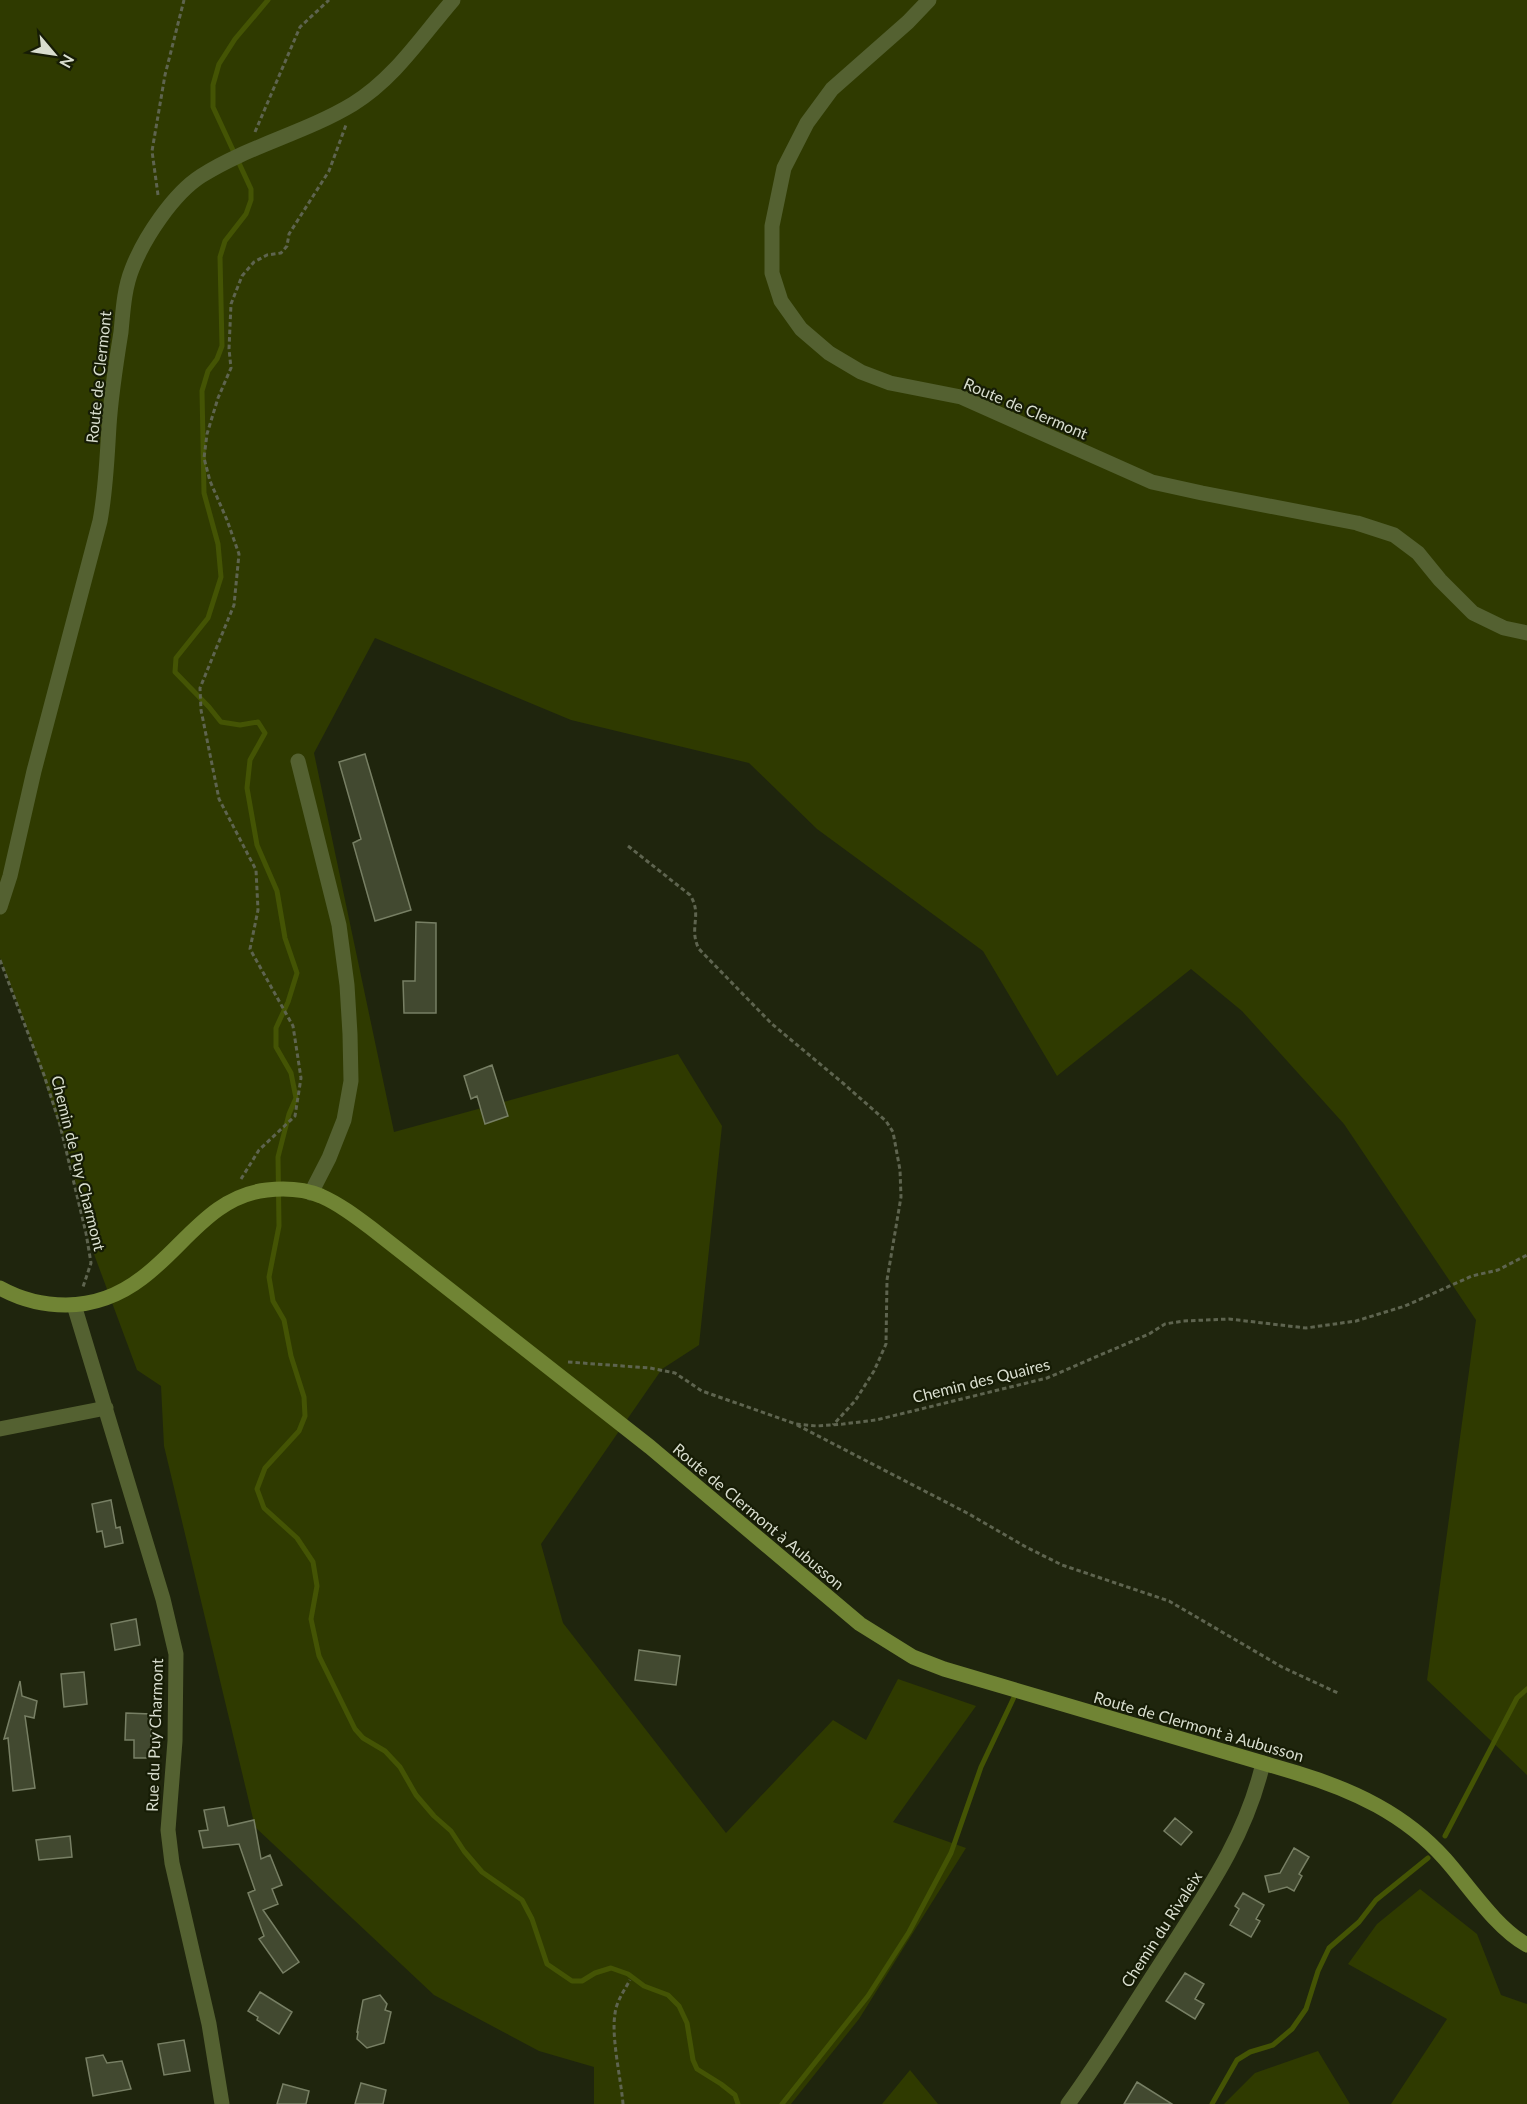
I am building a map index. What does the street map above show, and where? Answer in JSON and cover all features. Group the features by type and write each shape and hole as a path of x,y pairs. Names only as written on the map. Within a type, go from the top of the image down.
{"main road":[{"name":"Route de Clermont à Aubusson","path":"0,1288 34,1302 56,1305 97,1301 130,1287 152,1271 198,1225 227,1202 261,1190 284,1189 310,1193 331,1201 357,1218 650,1447 842,1611 895,1647 914,1657 975,1679 1344,1789 1382,1807 1431,1845 1499,1922 1527,1945"}],"street":[{"name":"Route de Clermont","path":"0,907 10,876 34,771 100,520 106,492 109,425 126,293 132,270 145,243 183,190 201,176 245,153 322,121 369,93 398,66 453,0"},
{"name":"Route de Clermont","path":"929,0 908,22 832,89 807,123 784,168 772,226 772,273 782,301 801,329 829,353 861,372 890,383 961,397 1152,482 1202,494 1357,523 1394,535 1418,553 1440,580 1473,613 1503,628 1527,633"},
{"path":"298,761 339,925 347,985 350,1034 351,1081 344,1120 329,1158 310,1193"},
{"name":"Rue du Puy Charmont","path":"74,1305 163,1599 176,1654 175,1741 168,1830 172,1863 209,2024 222,2104"},
{"path":"0,1429 106,1408"},
{"name":"Chemin du Rivaleix","path":"1068,2104 1092,2073 1214,1882 1242,1826 1263,1763"}],"path":[{"path":"161,218 152,151 165,75 184,0"},
{"path":"245,153 300,27 329,0"},
{"path":"227,1202 259,1150 295,1116 301,1078 294,1026 250,949 258,910 256,870 219,799 201,710 200,688 234,605 238,554 227,520 210,481 204,458 207,434 218,398 231,368 229,349 231,304 242,276 254,261 267,255 281,253 286,246 289,234 329,171 354,104"},
{"path":"628,846 690,895 696,903 694,940 699,949 772,1024 886,1121 893,1132 900,1170 901,1197 887,1280 886,1344 874,1371 855,1401 833,1425"},
{"name":"Chemin de Puy Charmont","path":"0,960 60,1125 86,1233 91,1263 84,1286 74,1305"},
{"name":"Chemin des Quaires","path":"537,1359 650,1368 675,1373 702,1391 796,1424 833,1425 876,1420 1047,1378 1141,1338 1165,1324 1229,1319 1305,1328 1356,1321 1406,1306 1441,1288 1472,1276 1498,1270 1527,1255"},
{"path":"796,1424 969,1514 1053,1561 1169,1601 1282,1667 1340,1694"},
{"path":"623,2104 614,2033 615,2014 618,2001 630,1980"}],"green space":[{"path":"0,0 1527,0 1527,1775 1427,1680 1476,1320 1344,1124 1242,1011 1191,969 1057,1076 983,951 817,829 749,763 571,720 375,638 314,753 394,1132 678,1054 722,1126 699,1345 662,1369 541,1544 563,1623 726,1833 833,1720 866,1740 898,1679 976,1706 893,1822 966,1848 859,2019 791,2104 594,2104 594,2067 539,2051 434,1995 255,1827 164,1446 161,1386 137,1370 91,1246 68,1151 25,1023 0,958"},
{"path":"1420,1889 1477,1934 1501,1995 1527,2004 1527,2104 1391,2104 1447,2019 1348,1964 1377,1924"},
{"path":"1318,2051 1350,2104 1224,2104 1255,2073"},
{"path":"910,2070 938,2104 882,2104"}],"building":[{"path":"365,754 411,910 375,921 353,843 361,839 339,762"},
{"path":"416,922 436,923 436,1013 404,1013 403,981 415,981"},
{"path":"492,1065 508,1116 485,1124 477,1096 471,1099 464,1076"},
{"path":"111,1500 116,1528 120,1527 123,1543 105,1547 102,1531 97,1532 92,1504"},
{"path":"136,1619 140,1645 115,1650 111,1624"},
{"path":"639,1650 680,1656 676,1685 635,1680"},
{"path":"84,1672 87,1704 64,1707 61,1674"},
{"path":"20,1681 22,1696 37,1701 34,1718 25,1716 35,1788 13,1791 8,1738 4,1739"},
{"path":"126,1713 151,1714 154,1758 134,1758 134,1740 125,1740"},
{"path":"224,1807 228,1826 254,1820 261,1859 270,1855 282,1885 272,1889 278,1904 263,1910 299,1962 283,1973 259,1939 264,1936 248,1893 255,1890 239,1844 203,1848 199,1831 208,1830 204,1810"},
{"path":"1175,1818 1192,1832 1181,1845 1164,1831"},
{"path":"70,1836 72,1857 39,1860 36,1840"},
{"path":"1294,1848 1309,1857 1299,1874 1302,1876 1294,1891 1287,1887 1269,1892 1265,1876 1280,1873"},
{"path":"1243,1893 1264,1905 1256,1919 1260,1921 1251,1937 1230,1925 1239,1909 1235,1906"},
{"path":"1185,1973 1204,1984 1195,1999 1204,2004 1195,2019 1166,2001"},
{"path":"260,1992 292,2012 279,2034 257,2020 258,2017 248,2011"},
{"path":"380,1995 387,2004 385,2010 391,2012 384,2043 367,2048 357,2039 363,2000"},
{"path":"184,2040 190,2071 164,2075 158,2044"},
{"path":"103,2055 107,2063 122,2061 131,2089 93,2096 86,2058"},
{"path":"1137,2082 1172,2104 1124,2104"},
{"path":"361,2083 386,2090 383,2104 355,2104"},
{"path":"283,2084 309,2091 306,2104 277,2104"}],"waterway":[{"path":"268,0 235,39 219,64 213,85 213,107 251,189 251,200 246,214 225,241 220,257 222,346 217,359 208,371 202,391 204,493 218,544 221,577 208,618 176,658 175,672 221,722 240,725 258,722 265,733 250,760 247,788 257,845 277,891 285,938 297,973 288,1002 276,1028 276,1047 291,1073 296,1098 289,1114 278,1157 279,1226 269,1277 273,1301 284,1320 291,1356 304,1397 305,1416 299,1431 265,1468 257,1489 264,1508 297,1538 313,1562 317,1586 311,1619 319,1656 355,1729 363,1738 385,1751 400,1767 416,1795 451,1831 482,1872 522,1900 532,1919 547,1964 572,1981 582,1981 595,1973 611,1968 628,1974 644,1986 668,1995 679,2006 687,2023 693,2060 697,2069 735,2095 738,2104"},
{"path":"1445,1836 1517,1698 1527,1689"},
{"path":"782,2104 868,1996 909,1932 951,1853 981,1767 1016,1693"},
{"path":"1212,2104 1237,2060 1250,2052 1273,2045 1292,2029 1306,2009 1318,1971 1329,1948 1359,1922 1376,1900 1428,1858"}]}
